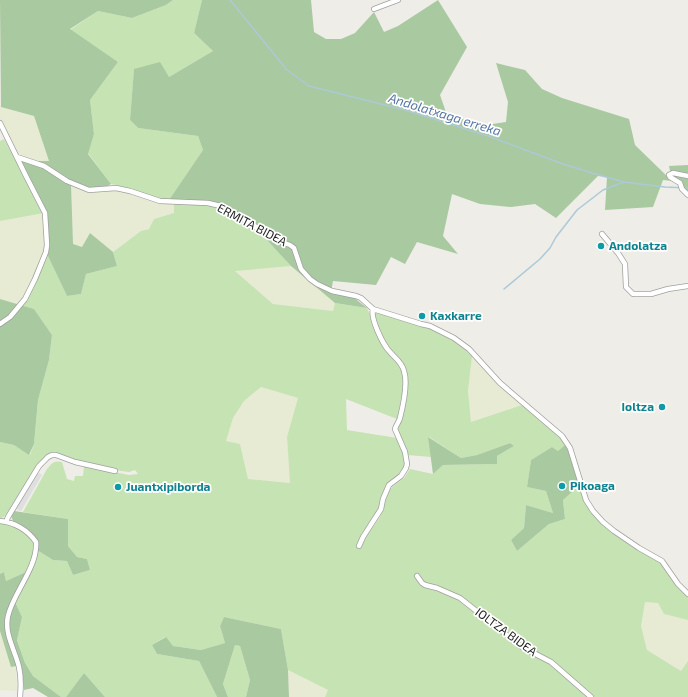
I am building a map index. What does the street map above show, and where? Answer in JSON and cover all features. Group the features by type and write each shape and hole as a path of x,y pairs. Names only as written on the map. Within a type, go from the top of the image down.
{"street":[{"path":"374,9 398,0"},
{"path":"0,123 45,213 47,245 46,252 25,299 10,317 0,324"},
{"name":"ERMITA BIDEA","path":"17,157 44,166 67,181 89,190 116,188 160,201 208,203 225,207 276,240 294,248 301,269 317,284 332,291 356,296 366,302 373,309"},
{"path":"688,176 672,173 669,175 674,180 678,181 688,195"},
{"path":"602,234 625,264 626,287 633,294 651,294 668,289 688,286"},
{"path":"359,546 381,509 385,492 389,485 402,476 407,464 395,429 400,419 405,386 404,372 399,361 390,352 381,339 372,316 373,309 430,326 454,338 469,349 500,383 562,436 570,448 586,500 593,511 614,531 662,561 678,584 688,594"},
{"path":"6,522 39,466 43,461 52,455 56,454 70,461 115,471"},
{"path":"0,521 20,527 36,542 36,547 28,572 8,615 8,634 19,667 20,697"},
{"name":"IOLTZA BIDEA","path":"417,576 422,583 460,598 522,647 551,662 591,697"}],"green space":[{"path":"0,0 173,0 166,5 132,18 98,11 70,29 118,62 90,100 94,134 88,154 111,184 96,192 71,184 73,244 82,247 90,233 113,252 117,266 86,274 81,294 67,296 47,254 49,245 47,213 21,161 49,161 34,116 1,107"},
{"path":"173,0 202,0 194,33 213,51 169,77 134,70 130,120 138,128 198,136 203,150 169,200 148,196 131,188 111,184 88,153 94,134 90,100 118,62 70,30 98,11 132,18 166,5"},
{"path":"202,0 311,0 314,32 326,39 341,39 355,33 374,12 384,32 398,26 438,0 467,47 440,95 447,115 486,125 506,122 508,102 496,63 525,70 542,89 562,98 629,119 635,145 672,181 663,180 653,207 605,210 607,177 598,176 556,218 535,204 511,207 480,204 452,194 443,236 458,254 417,242 405,264 391,257 376,285 333,281 331,292 353,297 367,308 335,303 291,266 265,238 231,212 211,204 169,200 203,150 198,136 138,128 130,120 134,69 160,62 169,77 213,51 194,33"},
{"path":"0,104 1,107 34,116 49,161 38,161 19,154 13,148 0,118"},
{"path":"4,139 44,213 0,221 0,141"},
{"path":"688,165 688,191 672,181 669,166"},
{"path":"71,184 116,189 147,200 159,203 174,204 174,213 154,219 149,229 141,231 113,252 90,233 82,247 73,244"},
{"path":"206,203 233,213 255,229 291,266 235,271 273,304 333,311 335,303 367,308 385,349 398,362 402,369 404,386 397,419 346,399 347,430 397,438 405,460 401,473 387,485 380,508 358,542 361,546 380,517 391,488 404,478 410,469 433,474 443,465 497,464 497,456 514,446 510,443 477,455 461,458 429,437 431,457 407,455 397,433 397,429 401,420 407,387 407,376 401,361 390,350 384,340 374,314 376,312 419,326 431,328 456,342 472,356 468,391 471,422 522,405 560,437 565,445 558,451 552,447 531,460 527,487 546,491 553,513 526,505 524,528 511,540 517,551 549,524 565,519 563,500 580,485 584,500 591,511 605,526 637,549 659,561 688,597 688,620 664,614 658,603 645,602 641,626 647,650 681,671 688,661 688,697 593,697 550,660 523,646 465,600 443,589 425,583 418,575 416,576 417,580 421,585 451,595 461,601 522,648 550,663 589,697 325,697 328,690 288,670 281,629 224,617 220,626 225,643 201,650 173,646 165,637 152,645 157,654 199,661 217,697 105,697 84,673 66,697 61,697 33,676 25,663 17,639 22,617 15,603 29,574 37,550 53,560 67,561 73,575 90,570 87,559 77,557 68,546 68,519 23,512 47,469 55,462 62,462 67,479 74,481 75,476 83,476 84,466 129,475 138,474 135,470 129,472 121,471 74,460 57,453 52,453 46,456 39,463 5,516 0,519 0,442 14,445 30,455 34,444 38,400 49,360 52,335 34,309 23,306 36,281 47,254 67,296 81,294 86,274 117,266 113,252 141,231 149,229 154,219 174,213 174,204","holes":["261,387 298,398 287,437 290,483 248,479 240,444 226,441 233,418 244,401"]},
{"path":"44,213 46,244 30,286 19,304 0,299 0,221"},
{"path":"291,266 335,303 333,311 273,304 234,270"},
{"path":"0,299 34,309 52,335 49,360 38,400 34,444 29,455 14,445 0,442"},
{"path":"472,356 494,381 522,405 471,422 468,391"},
{"path":"261,387 298,398 287,437 290,483 248,479 240,444 226,441 233,418 244,401"},
{"path":"428,437 461,458 477,455 510,443 514,446 497,456 497,464 443,465 433,474"},
{"path":"565,445 572,458 580,485 563,500 565,519 549,524 517,551 511,540 524,528 526,505 553,513 546,491 527,487 531,460 552,447 558,451"},
{"path":"14,511 68,519 68,546 77,557 87,559 90,570 73,575 67,561 53,560 37,550 32,537 13,521 11,516"},
{"path":"0,523 20,529 31,539 34,544 33,555 26,572 6,581 4,572 0,574"},
{"path":"4,572 6,581 26,572 13,598 22,617 17,640 25,663 33,676 61,697 48,697 33,688 24,690 22,669 16,666 11,667 0,631 0,574"},
{"path":"645,602 658,603 664,614 688,620 688,661 681,671 647,650 641,626"},
{"path":"224,617 281,629 288,670 289,697 246,697 250,680 240,646 235,645 223,684 228,697 217,697 199,661 157,654 152,645 166,637 173,646 201,650 225,643 220,626"},
{"path":"0,631 11,666 16,666 17,691 0,690"},
{"path":"235,645 240,646 250,680 246,697 228,697 223,684"},
{"path":"288,670 328,690 325,697 289,697"},
{"path":"84,673 105,697 66,697"}],"shaded area":[{"path":"37,472 42,475 21,511 16,509"}],"waterway":[{"name":"Andolatxaga erreka","path":"230,0 287,70 309,86 405,110 488,136 563,164 624,182 688,188"},
{"path":"504,289 540,259 550,248 556,237 577,210 603,190 624,182"}],"place":[{"name":"Andolatza","path":"601,246"},
{"name":"Kaxkarre","path":"422,316"},
{"name":"Ioltza","path":"662,407"},
{"name":"Pikoaga","path":"562,486"},
{"name":"Juantxipiborda","path":"118,487"}]}
